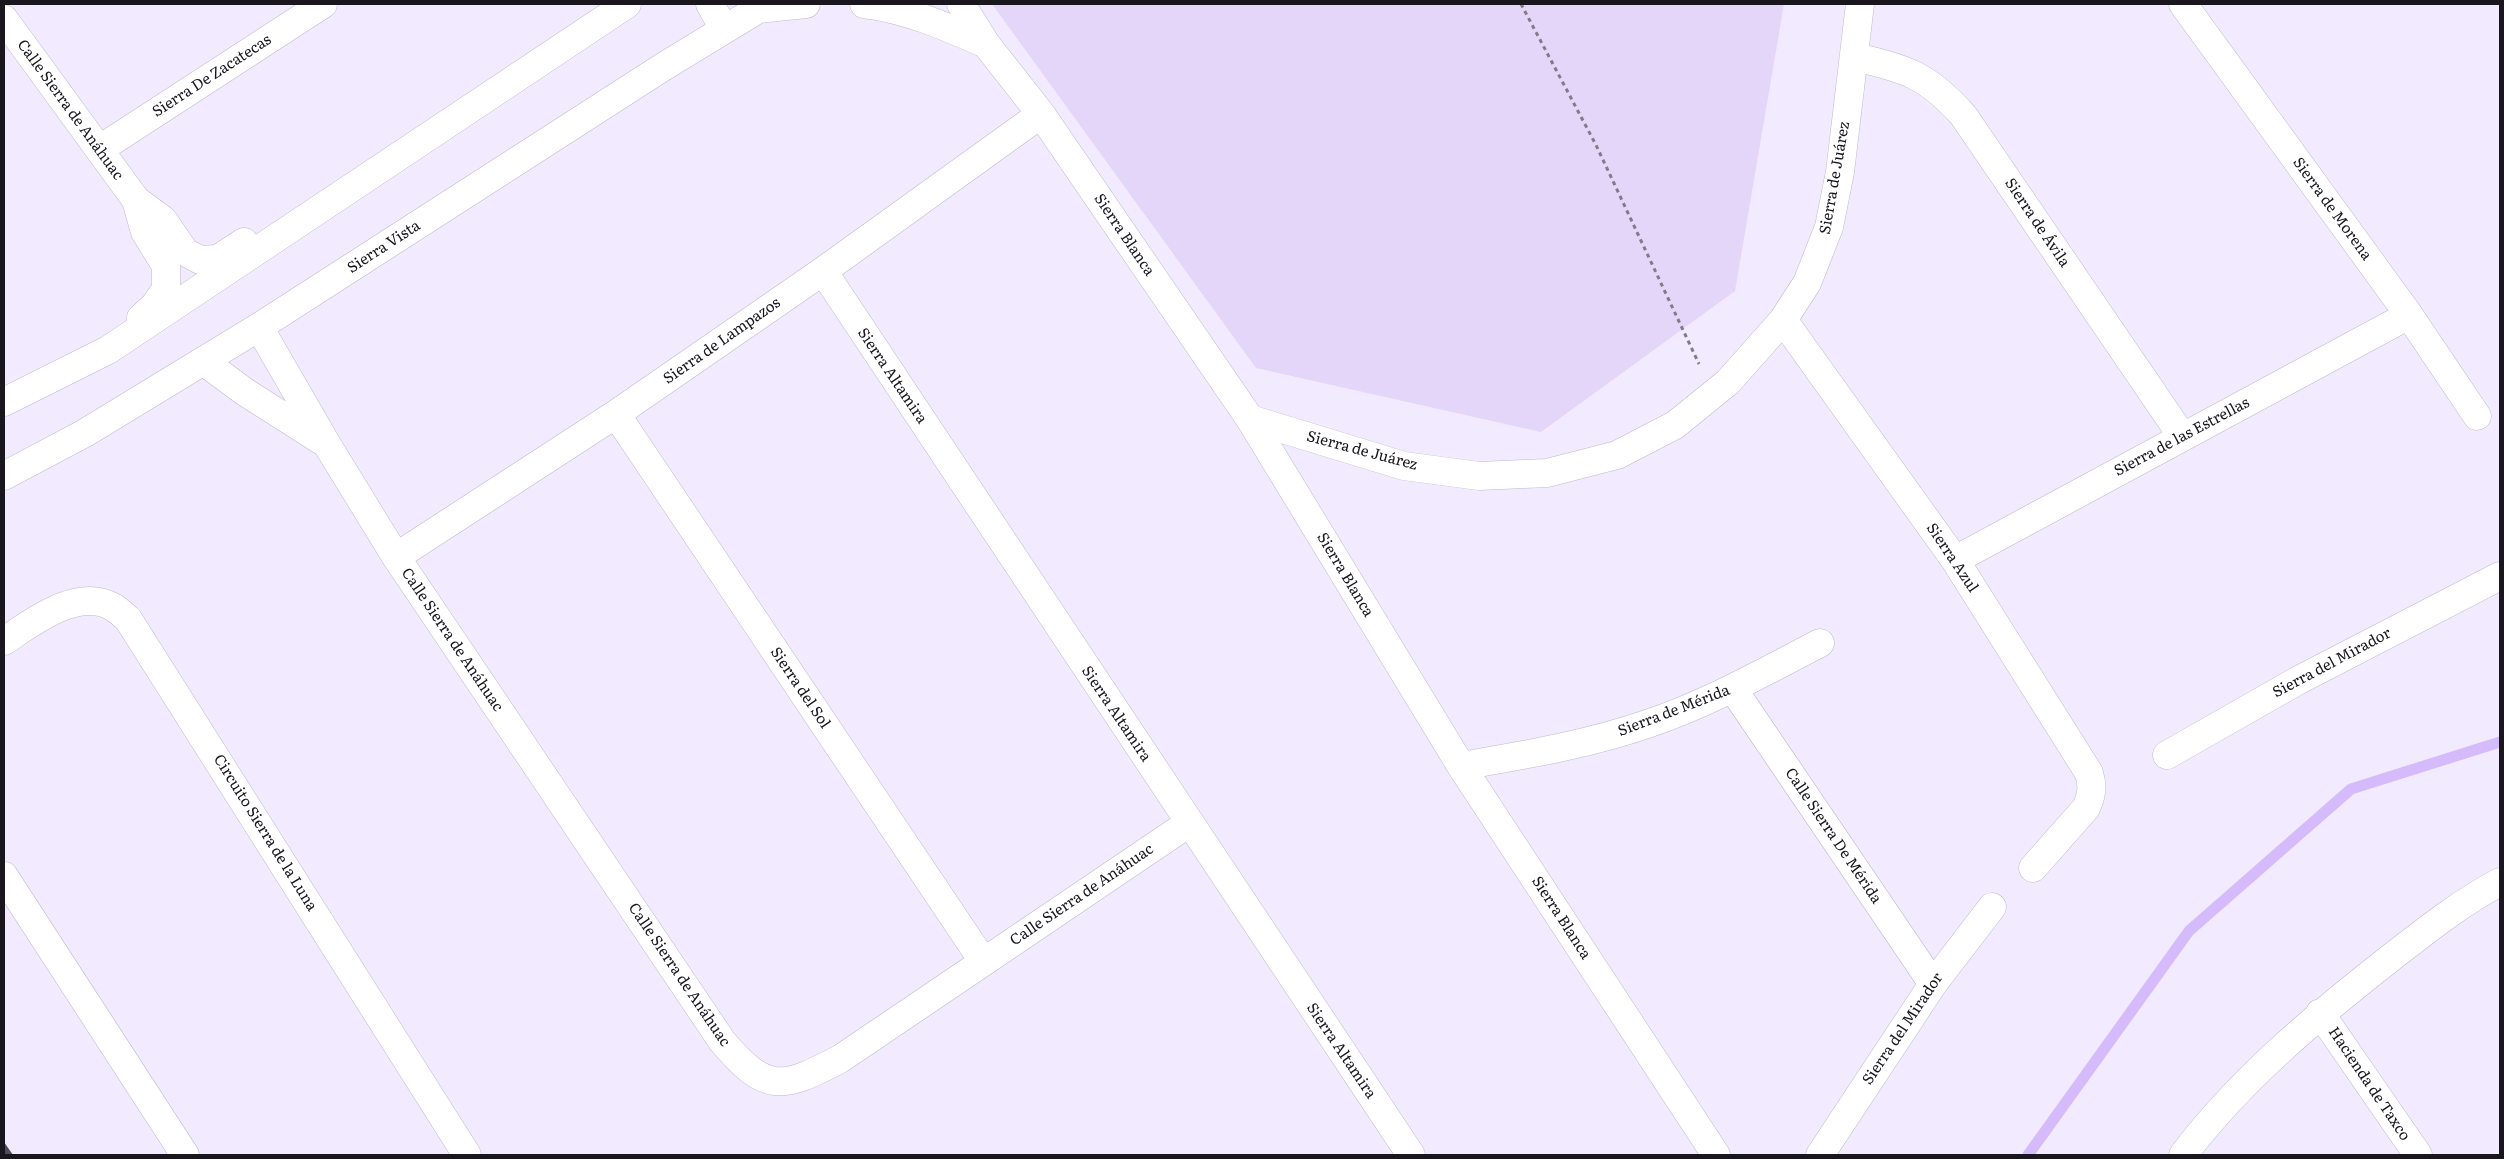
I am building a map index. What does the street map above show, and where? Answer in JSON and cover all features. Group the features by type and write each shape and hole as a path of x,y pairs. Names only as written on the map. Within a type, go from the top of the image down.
{"street":[{"name":"Sierra De Zacatecas","path":"100,149 323,4"},
{"path":"4,402 108,350 627,4"},
{"path":"710,4 724,29"},
{"name":"Sierra Vista","path":"5,469 85,433 259,327 760,6 806,4"},
{"path":"864,4 881,6 936,22 986,44"},
{"name":"Sierra Blanca","path":"960,4 986,44 1041,114 1250,419 1461,766 1716,1155"},
{"name":"Sierra de Juárez","path":"1250,419 1404,466 1479,476 1547,473 1618,455 1675,425 1728,382 1783,320 1807,283 1830,227 1840,172 1860,4"},
{"name":"Sierra de Morena","path":"2183,4 2409,315 2477,416"},
{"name":"Calle Sierra de Anáhuac","path":"4,19 136,200 163,220 185,252 200,260 218,259 267,231 291,229"},
{"name":"Sierra de Ávila","path":"1854,57 1891,65 1918,75 1943,93 1963,115 2182,436"},
{"name":"Sierra de Lampazos","path":"396,557 616,414 823,271 1041,114"},
{"name":"Calle Sierra de Anáhuac","path":"108,350 155,305 166,288 166,266 145,232 136,200"},
{"name":"Sierra Altamira","path":"823,271 1411,1155"},
{"name":"Sierra de las Estrellas","path":"1955,560 2409,315"},
{"name":"Sierra Azul","path":"1783,320 1955,560 2089,773 2091,796 2086,808 2033,868"},
{"name":"Calle Sierra de Anáhuac","path":"259,327 326,443 396,557 722,1041 740,1063 757,1076 775,1082 792,1081 809,1075 840,1059 1189,823"},
{"name":"Calle Sierra de Anáhuac","path":"203,361 326,443"},
{"name":"Sierra del Sol","path":"616,414 983,961"},
{"name":"Sierra del Mirador","path":"2167,755 2297,681 2500,576"},
{"name":"Circuito Sierra de la Luna","path":"7,630 78,602 96,602 113,607 128,619 467,1155"},
{"name":"Sierra de Mérida","path":"1461,766 1555,750 1649,724 1733,689 1820,643"},
{"name":"Calle Sierra De Mérida","path":"1733,689 1933,984"},
{"path":"4,876 185,1155"},
{"path":"2183,1155 2236,1094 2320,1013 2435,924 2500,882"},
{"name":"Sierra del Mirador","path":"1820,1155 1933,984 1992,907"},
{"name":"Hacienda de Taxco","path":"2320,1013 2418,1155"}],"path":[{"path":"1521,4 1596,145 1713,394"}],"shaded area":[{"path":"992,4 1784,4 1735,291 1541,432 1256,368"}],"building":[{"path":"4,1142 13,1155 4,1155"}],"waterway":[{"path":"2028,1155 2189,931 2351,789 2500,742"}]}
